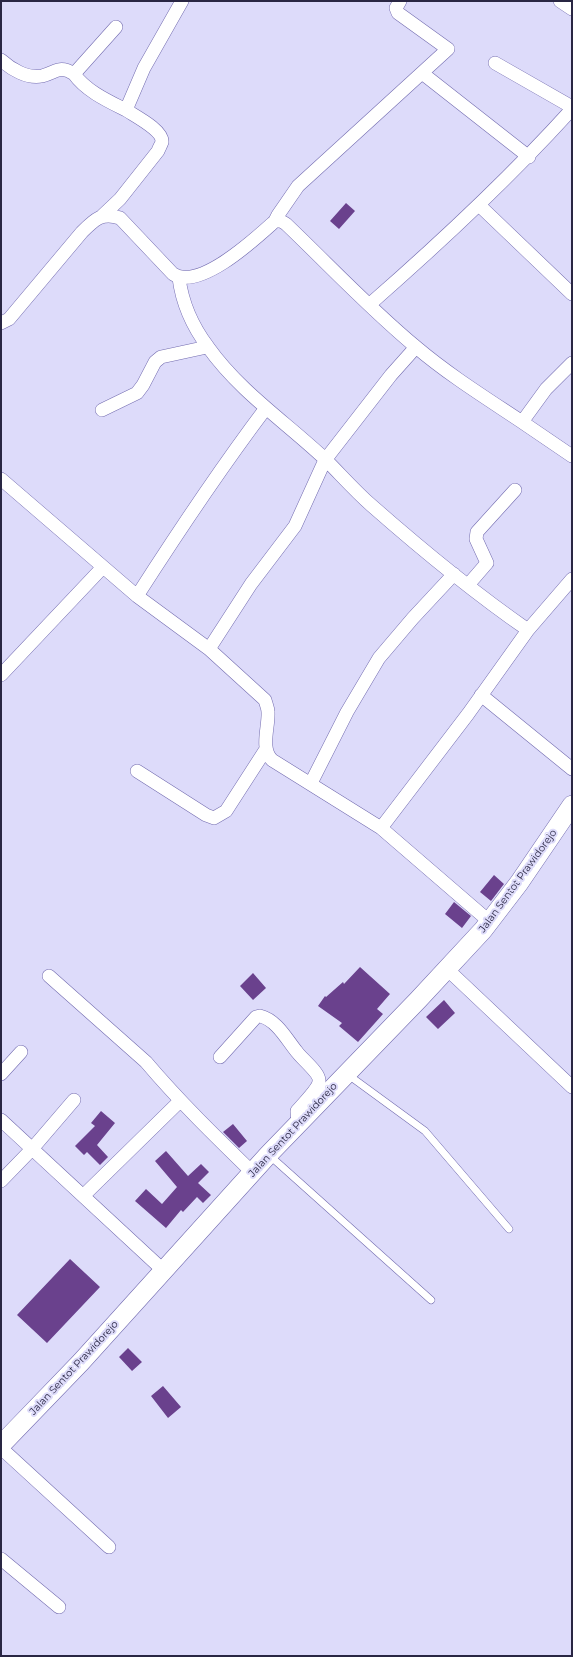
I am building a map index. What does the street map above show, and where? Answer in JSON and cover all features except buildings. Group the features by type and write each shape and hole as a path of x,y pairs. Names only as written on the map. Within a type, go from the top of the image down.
{"main road":[{"name":"Jalan Sentot Prawidorejo","path":"1,1446 164,1272 268,1155 347,1074 490,922 519,883 572,805"}],"street":[{"path":"126,110 144,68 182,1"},
{"path":"102,216 112,215 120,218 173,274 179,278 197,276 235,255 276,221 278,215 298,186 448,49 398,13 396,8 400,1"},
{"path":"560,1 572,9"},
{"path":"74,74 116,27"},
{"path":"1,60 11,68 25,74 40,76 60,69 66,69 102,98 126,110 157,130 162,142 158,151 120,198 102,216 94,220 82,232 9,320 2,325"},
{"path":"369,305 480,206 529,157 572,108 495,63"},
{"path":"422,73 529,157"},
{"path":"480,206 572,294"},
{"path":"276,221 281,221 286,224 369,305 416,347 447,372 572,456"},
{"path":"179,278 183,299 190,315 207,347 230,374 325,460 371,505 454,574 528,630"},
{"path":"102,410 136,393 143,385 153,365 161,357 207,347"},
{"path":"209,649 251,584 295,526 325,460 391,375 416,347"},
{"path":"522,422 546,389 572,363"},
{"path":"137,596 172,540 215,477 266,408"},
{"path":"1,479 137,596 209,649 265,700 268,711 266,749 272,760 381,828 490,922"},
{"path":"468,585 487,563 476,539 477,532 515,490"},
{"path":"1,675 103,567"},
{"path":"311,783 346,712 379,658 413,618 454,574"},
{"path":"381,828 482,695 528,630 572,579"},
{"path":"482,695 572,769"},
{"path":"137,771 206,815 214,818 226,810 266,749"},
{"path":"447,969 572,1087"},
{"path":"49,976 146,1062 158,1078 180,1101 253,1173"},
{"path":"220,1058 256,1017 260,1016 269,1021 287,1038 296,1051 317,1074 319,1079 318,1086 297,1111 298,1124"},
{"path":"1,1074 21,1052"},
{"path":"1,1181 74,1100"},
{"path":"83,1196 180,1101"},
{"path":"1,1120 164,1272"},
{"path":"1,1446 109,1547"},
{"path":"1,1559 59,1607"}],"lane":[{"path":"347,1074 425,1131 509,1229"},
{"path":"268,1155 431,1300"}]}
